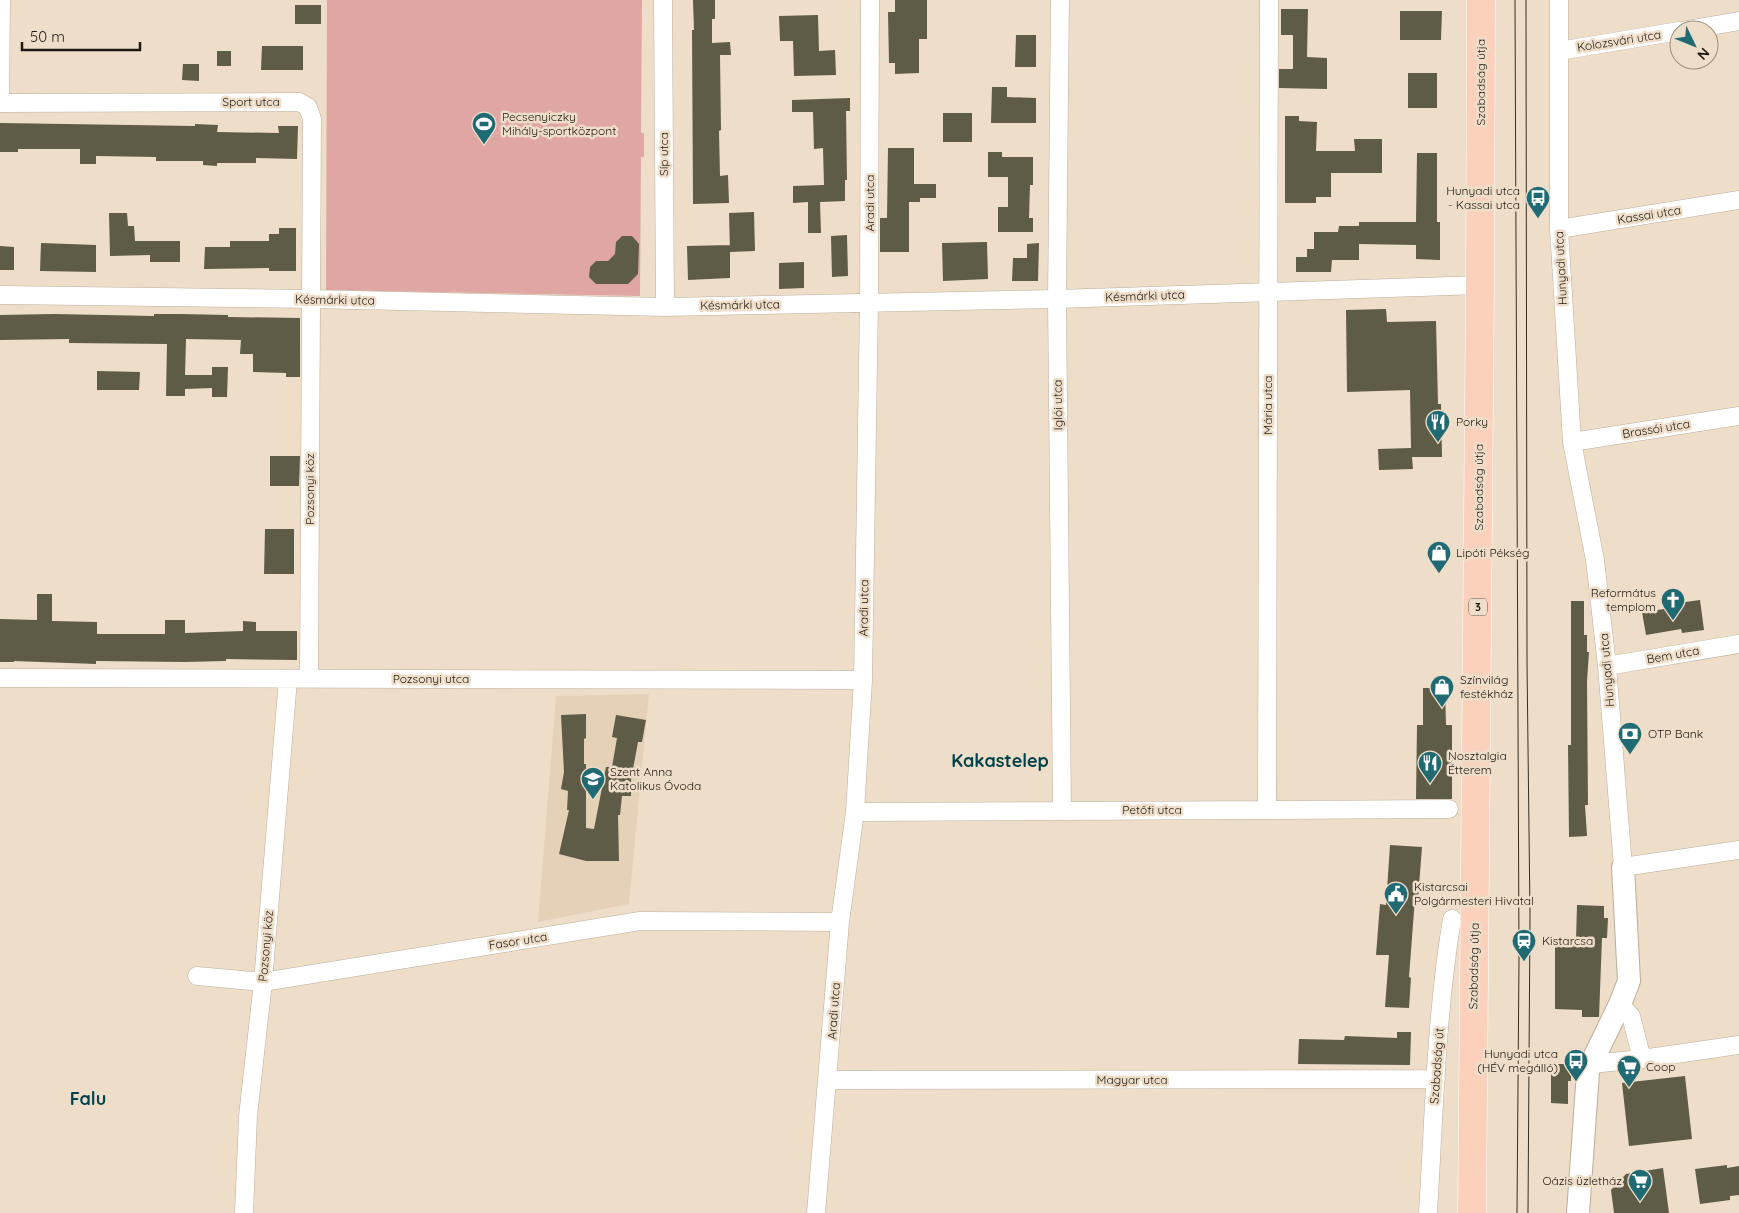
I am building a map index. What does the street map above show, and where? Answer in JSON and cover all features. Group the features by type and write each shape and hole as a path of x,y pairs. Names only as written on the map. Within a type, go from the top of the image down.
{"main road":[{"name":"Szabadság útja","path":"1472,1213 1481,0"}],"street":[{"path":"0,103 1,0"},
{"name":"Síp utca","path":"663,0 665,307"},
{"name":"Aradi utca","path":"816,1213 840,922 854,812 863,680 869,302 870,0"},
{"name":"Iglói utca","path":"1060,0 1057,299 1062,810"},
{"name":"Mária utca","path":"1267,810 1269,0"},
{"name":"Hunyadi utca","path":"1559,0 1559,229 1572,442 1595,560 1607,666 1623,867 1629,981 1588,1072 1578,1213"},
{"path":"1719,24 1739,21"},
{"name":"Kolozsvári utca","path":"1559,51 1669,33"},
{"name":"Sport utca","path":"0,103 299,102 308,107 312,118 311,299"},
{"name":"Kassai utca","path":"1559,229 1739,200"},
{"name":"Késmárki utca","path":"0,295 311,299 665,307 1057,299 1480,285"},
{"name":"Pozsonyi köz","path":"309,678 311,299"},
{"name":"Brassói utca","path":"1572,442 1739,416"},
{"name":"Bem utca","path":"1607,666 1739,644"},
{"name":"Pozsonyi utca","path":"0,678 863,680"},
{"name":"Pozsonyi köz","path":"244,1213 248,1116 263,982 288,679"},
{"name":"Petőfi utca","path":"854,812 1449,809"},
{"path":"1623,867 1739,850"},
{"name":"Szabadság út","path":"1428,1213 1446,953 1452,919"},
{"name":"Fasor utca","path":"197,976 263,982 640,921 840,922"},
{"path":"1620,1004 1631,1016 1642,1059"},
{"path":"1590,1064 1642,1059 1739,1045"},
{"name":"Magyar utca","path":"828,1080 1436,1079"}],"shaded area":[{"name":"Pecsenyiczky Mihály-sportközpont","path":"327,0 642,0 641,133 644,133 644,157 641,157 640,296 326,290"},
{"name":"Szent Anna Katolikus Óvoda","path":"649,694 629,904 538,922 556,696"}],"building":[{"path":"693,0 715,0 715,19 712,19 712,43 730,42 731,55 720,55 721,130 719,131 720,176 728,175 729,203 693,204"},
{"path":"895,0 927,0 927,39 919,39 919,73 895,74 895,63 889,63 888,12 895,12"},
{"path":"295,5 321,5 321,24 295,24"},
{"path":"1281,9 1308,9 1307,57 1327,58 1327,89 1279,88 1279,69 1293,69 1293,35 1281,35"},
{"path":"1400,11 1442,11 1441,40 1400,40"},
{"path":"818,15 819,51 835,50 836,75 794,76 793,41 780,41 779,16"},
{"path":"1016,35 1036,35 1036,67 1015,67"},
{"path":"262,46 303,46 303,70 261,70"},
{"path":"217,51 231,51 231,66 217,66"},
{"path":"183,64 199,64 199,81 182,80"},
{"path":"1408,73 1437,73 1437,108 1408,108"},
{"path":"992,87 1007,87 1007,97 1036,98 1036,123 991,123"},
{"path":"850,98 850,111 846,111 847,180 845,180 845,201 820,202 821,233 808,233 808,202 793,203 793,186 824,185 823,148 814,149 813,112 792,112 792,100"},
{"path":"943,113 972,113 972,142 943,142"},
{"path":"1285,116 1299,116 1299,121 1317,122 1316,151 1355,151 1354,139 1382,139 1382,173 1331,173 1331,197 1316,197 1316,203 1285,203"},
{"path":"0,123 195,126 195,124 218,125 217,132 279,133 278,126 298,126 297,159 256,158 256,163 217,163 217,166 203,165 203,161 156,161 156,157 96,156 96,164 80,164 80,149 18,149 18,152 0,152"},
{"path":"888,148 914,148 914,184 936,184 936,198 920,198 920,202 909,202 909,252 880,252 880,218 887,218"},
{"path":"988,152 1002,152 1002,157 1033,157 1033,185 1030,185 1029,218 1033,218 1033,232 998,232 998,207 1008,207 1008,177 988,177"},
{"path":"1417,153 1437,153 1437,222 1440,222 1440,260 1416,259 1416,245 1359,244 1359,260 1332,260 1331,272 1296,272 1296,257 1307,257 1307,249 1314,249 1314,232 1338,232 1339,226 1359,226 1359,222 1416,222"},
{"path":"754,212 755,251 730,252 729,213"},
{"path":"109,213 127,213 128,226 134,226 135,241 180,241 180,262 150,262 150,255 110,256"},
{"path":"279,228 296,228 296,271 269,271 269,268 204,269 205,247 230,247 230,241 269,241 269,234 279,234"},
{"path":"847,235 848,276 832,277 831,236"},
{"path":"622,236 632,236 639,244 638,274 628,284 596,284 589,277 590,267 596,261 608,261 615,254 616,242"},
{"path":"987,242 988,279 943,281 942,243"},
{"path":"41,243 96,245 96,272 40,271"},
{"path":"1039,243 1038,281 1012,281 1013,258 1027,258 1027,244"},
{"path":"730,245 730,278 688,280 687,246"},
{"path":"0,246 14,247 14,270 0,270"},
{"path":"804,262 804,288 779,289 779,263"},
{"path":"1386,309 1387,322 1436,321 1438,404 1441,404 1442,457 1412,457 1413,469 1379,470 1378,449 1411,448 1410,390 1347,392 1346,310"},
{"path":"154,314 180,314 300,318 300,377 286,377 286,373 253,372 253,354 240,354 241,340 186,339 185,375 212,375 212,367 228,367 227,397 212,397 212,388 185,389 185,396 166,396 167,344 69,343 69,339 0,340 0,315 154,316"},
{"path":"97,371 140,372 139,390 97,390"},
{"path":"270,456 300,456 299,486 270,486"},
{"path":"265,529 294,529 294,574 264,574"},
{"path":"37,594 52,594 52,621 97,622 97,634 165,634 165,620 185,620 185,633 243,631 243,621 256,622 256,631 297,631 297,660 96,661 96,664 0,662 0,619 37,620"},
{"name":"Református templom","path":"1700,600 1704,630 1682,633 1681,629 1646,635 1642,612 1679,607 1678,603"},
{"path":"1571,601 1584,601 1584,635 1587,635 1587,652 1589,652 1587,681 1588,805 1585,805 1587,836 1569,837 1568,745 1571,745"},
{"path":"1423,688 1445,688 1446,725 1452,725 1452,799 1416,799 1417,725 1423,725"},
{"path":"586,714 584,764 586,764 586,828 594,829 606,767 612,767 617,738 612,737 616,715 646,720 642,742 638,742 631,780 631,796 622,796 620,815 618,815 619,861 586,861 559,854 569,810 567,810 568,791 561,789 564,772 561,715"},
{"path":"1390,845 1422,847 1418,899 1415,898 1409,977 1411,978 1409,1008 1385,1007 1389,955 1376,955 1380,904 1386,905"},
{"path":"1577,905 1604,906 1604,918 1608,918 1607,938 1602,938 1599,1017 1582,1017 1582,1010 1555,1009 1555,941 1576,941"},
{"path":"1397,1032 1411,1032 1410,1065 1298,1064 1299,1039 1344,1040 1345,1036 1397,1038"},
{"path":"1551,1064 1569,1064 1568,1068 1571,1068 1571,1081 1568,1081 1568,1104 1551,1103"},
{"path":"1685,1076 1692,1139 1629,1146 1622,1083"},
{"path":"1727,1165 1727,1168 1739,1166 1739,1195 1730,1196 1730,1200 1700,1204 1695,1169"},
{"name":"Oázis üzletház","path":"1663,1168 1669,1213 1614,1213 1611,1190 1626,1174"}],"tram line":[{"path":"1515,0 1519,958 1517,1213"},
{"path":"1526,0 1527,662 1530,914 1528,1213"}],"place":[{"name":"Pecsenyiczky Mihály-sportközpont","path":"484,145"},
{"name":"Hunyadi utca - Kassai utca","path":"1538,219"},
{"name":"Porky","path":"1438,443"},
{"name":"Lipóti Pékség","path":"1439,574"},
{"name":"Református templom","path":"1673,621"},
{"name":"Színvilág festékház","path":"1442,708"},
{"name":"OTP Bank","path":"1630,755"},
{"name":"Nosztalgia Étterem","path":"1430,784"},
{"name":"Szent Anna Katolikus Óvoda","path":"593,800"},
{"name":"Kistarcsai Polgármesteri Hivatal","path":"1396,915"},
{"name":"Kistarcsa","path":"1524,962"},
{"name":"Hunyadi utca (HÉV megálló)","path":"1576,1082"},
{"name":"Coop","path":"1629,1088"},
{"name":"Oázis üzletház","path":"1640,1202"}],"district":[{"name":"Kakastelep","path":"1000,761"},
{"name":"Falu","path":"88,1099"}]}
